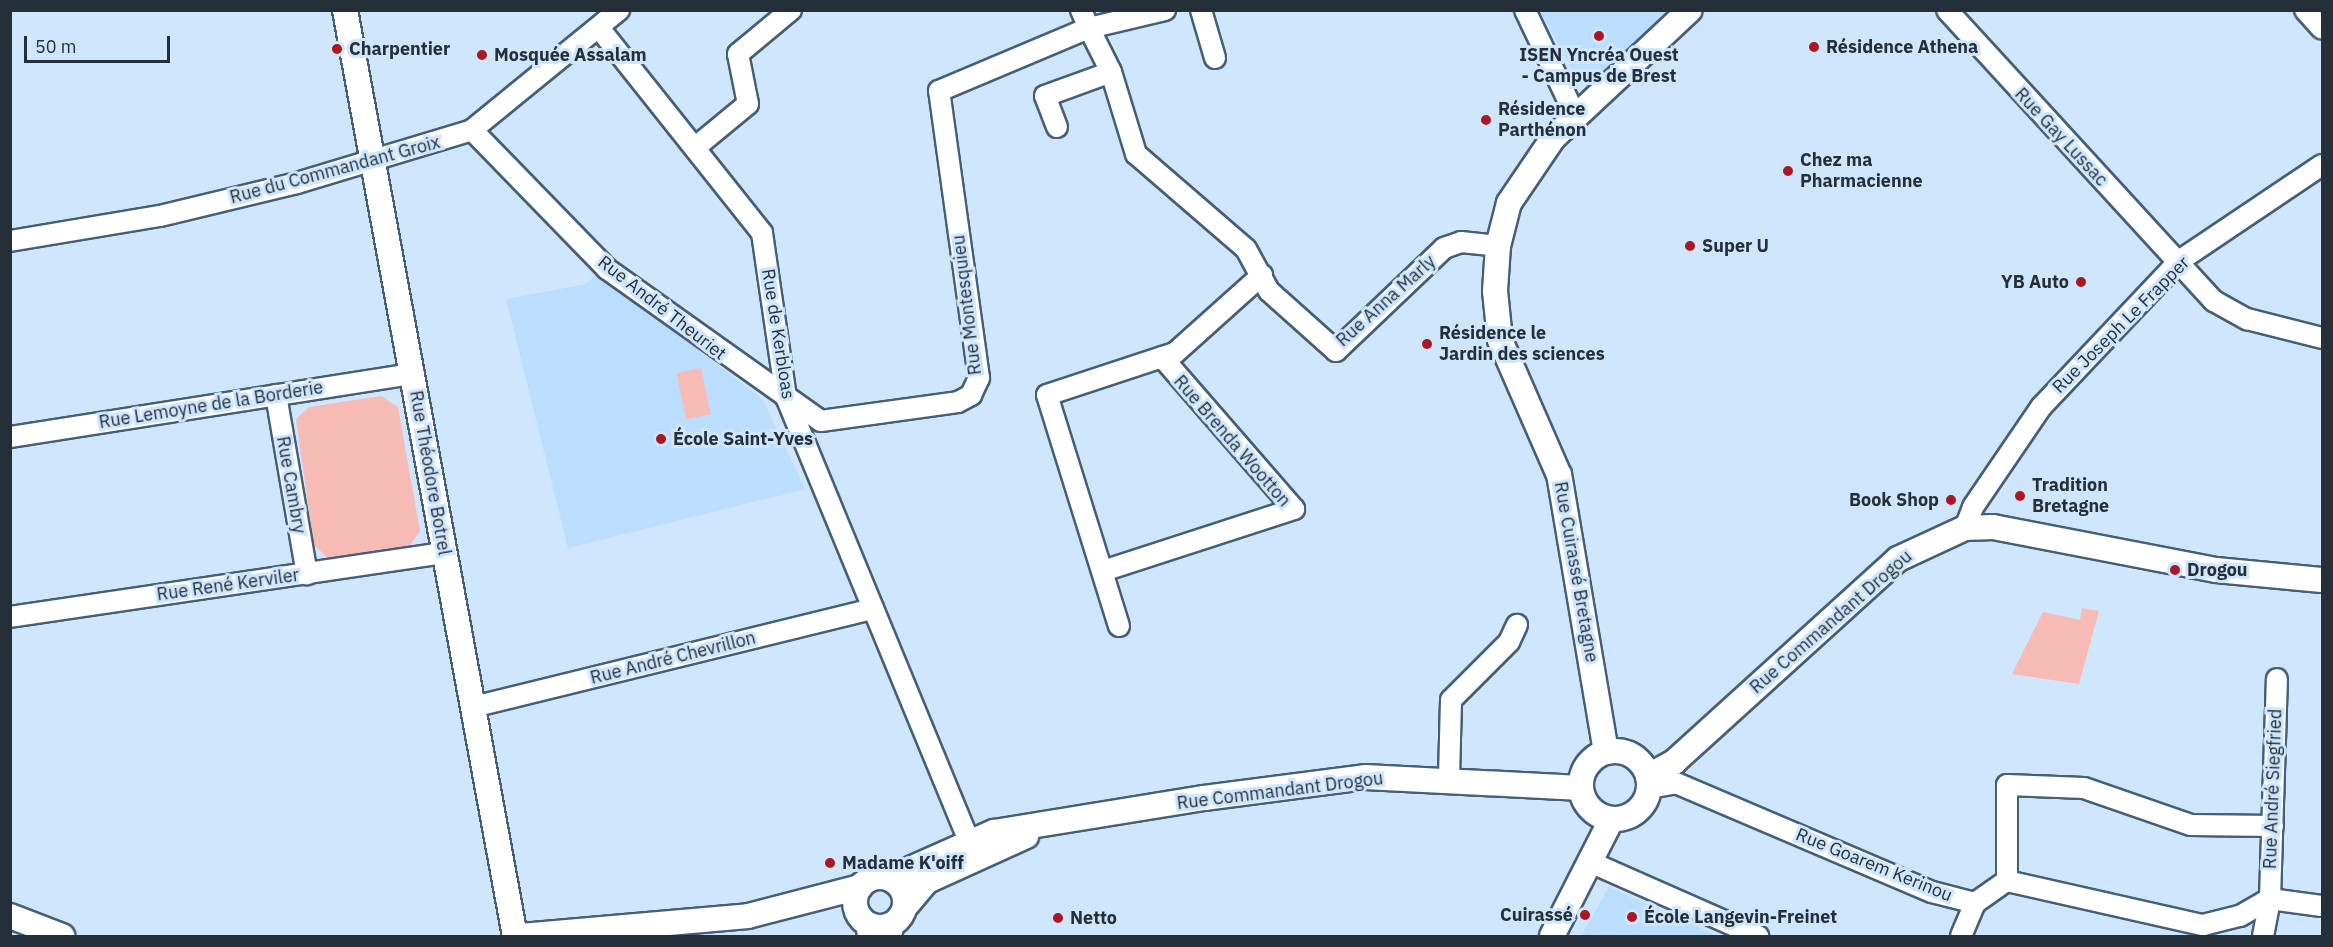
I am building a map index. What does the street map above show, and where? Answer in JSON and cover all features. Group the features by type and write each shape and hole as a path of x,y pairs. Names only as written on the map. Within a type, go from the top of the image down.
{"street":[{"name":"Rue Théodore Botrel","path":"345,10 375,162 515,936"},
{"name":"Rue du Commandant Groix","path":"10,241 160,216 375,162 472,130 619,10"},
{"path":"697,146 748,104 738,54 791,10"},
{"path":"1057,127 1045,96 1111,72 1085,19 1166,10"},
{"path":"1201,10 1215,58"},
{"path":"1525,10 1575,115"},
{"name":"Rue Cuirassé Bretagne","path":"1606,752 1559,475 1500,340 1498,246 1509,203 1575,115 1690,10"},
{"name":"Rue Gay Lussac","path":"1947,10 2214,301 2247,319 2322,338"},
{"path":"2305,10 2322,29"},
{"name":"Rue Montesquieu","path":"786,397 821,421 958,402 971,395 979,378 939,91 1085,19"},
{"name":"Rue de Kerbloas","path":"599,28 697,146 762,233 786,397 969,842"},
{"name":"Rue Anna Marly","path":"1111,72 1136,154 1245,249 1262,275 1269,291 1336,351 1444,248 1461,242 1498,246"},
{"name":"Rue André Theuriet","path":"472,130 607,269 786,397"},
{"name":"Rue Joseph Le Frapper","path":"1965,528 1973,507 2042,406 2179,261 2322,165"},
{"name":"Rue Brenda Wootton","path":"1119,626 1047,395 1175,353 1262,275"},
{"name":"Rue Brenda Wootton","path":"1103,571 1294,509 1162,357"},
{"name":"Rue Lemoyne de la Borderie","path":"10,437 412,374"},
{"name":"Rue Cambry","path":"276,395 307,574"},
{"name":"Rue Commandant Drogou","path":"1649,782 1898,559 1965,528 1993,527 2216,570 2322,580"},
{"name":"Rue René Kerviler","path":"10,618 445,553"},
{"name":"Rue André Chevrillon","path":"473,707 873,609"},
{"path":"1449,777 1451,700 1509,642 1517,626"},
{"name":"Rue André Siegfried","path":"2263,936 2270,898 2277,679"},
{"path":"1552,936 1611,820 1640,808 1649,782 1631,755 1606,752 1589,764 1581,788 1590,809 1611,820"},
{"name":"Rue Commandant Drogou","path":"890,878 969,842 1053,823 1365,777 1449,777 1581,788"},
{"name":"Rue Goarem Kerinou","path":"1649,782 1676,783 1932,892 1975,903 2007,880"},
{"path":"2273,826 2190,825 2084,788 2007,785 2007,880 2204,925 2240,916 2270,898 2322,906"},
{"name":"Rue Commandant Drogou","path":"897,922 927,881 1053,823"},
{"path":"1590,862 1758,936"},
{"path":"522,936 797,908 862,914 880,927 897,922 902,890 890,878 873,878 862,914"},
{"path":"1961,936 1975,903"},
{"path":"10,916 62,936"}],"shaded area":[{"name":"ISEN Yncréa Ouest - Campus de Brest","path":"1540,11 1673,11 1593,84 1579,81"},
{"name":"École Saint-Yves","path":"598,272 763,400 805,489 568,548 506,299 586,284"},
{"path":"701,368 711,414 686,419 677,373"},
{"path":"381,396 398,407 420,531 409,546 328,558 314,545 296,419 309,407"},
{"path":"2082,608 2099,611 2079,684 2012,674 2043,612 2080,620"},
{"name":"École Langevin-Freinet","path":"1609,887 1717,936 1581,936"}],"place":[{"name":"ISEN Yncréa Ouest - Campus de Brest","path":"1599,36"},
{"name":"Résidence Athena","path":"1814,47"},
{"name":"Charpentier","path":"337,49"},
{"name":"Mosquée Assalam","path":"482,55"},
{"name":"Résidence Parthénon","path":"1486,120"},
{"name":"Chez ma Pharmacienne","path":"1788,171"},
{"name":"Super U","path":"1690,246"},
{"name":"YB Auto","path":"2081,282"},
{"name":"Résidence le Jardin des sciences","path":"1427,344"},
{"name":"École Saint-Yves","path":"661,439"},
{"name":"Tradition Bretagne","path":"2020,496"},
{"name":"Book Shop","path":"1951,500"},
{"name":"Drogou","path":"2175,570"},
{"name":"Madame K'oiff","path":"830,863"},
{"name":"Cuirassé","path":"1585,915"},
{"name":"École Langevin-Freinet","path":"1632,917"},
{"name":"Netto","path":"1058,918"}]}
